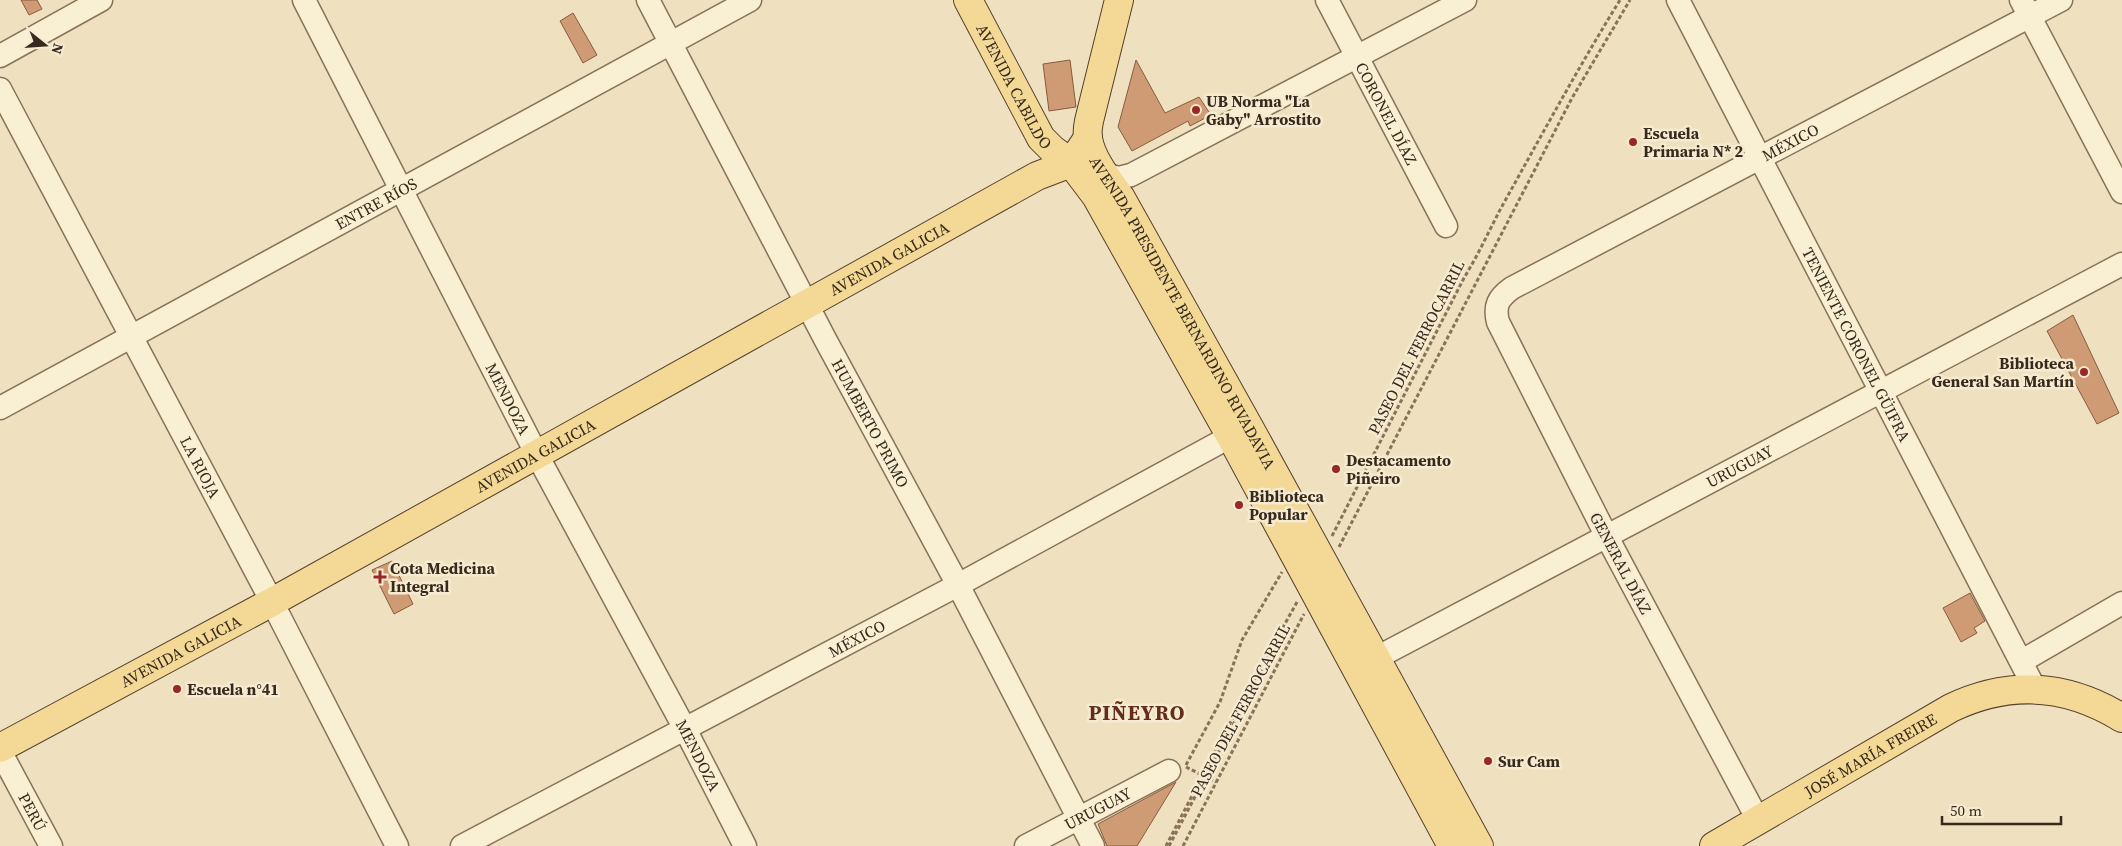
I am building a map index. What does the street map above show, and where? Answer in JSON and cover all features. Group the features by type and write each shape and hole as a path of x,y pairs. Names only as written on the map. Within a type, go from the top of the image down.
{"main road":[{"name":"AVENIDA CABILDO","path":"968,0 1041,138 1071,163"},
{"name":"AVENIDA PRESIDENTE BERNARDINO RIVADAVIA","path":"1119,0 1089,121 1088,138 1105,176 1121,198 1240,432 1311,578 1479,846"},
{"path":"1071,163 1088,138"},
{"name":"AVENIDA GALICIA","path":"0,749 272,602 1037,176 1071,163"},
{"name":"AVENIDA PRESIDENTE BERNARDINO RIVADAVIA","path":"1071,163 1096,196 1240,432"},
{"name":"AVENIDA PRESIDENTE BERNARDINO RIVADAVIA","path":"1366,663 1452,846"},
{"name":"JOSÉ MARÍA FREIRE","path":"1714,846 1970,699 2001,690 2035,689 2075,698 2098,706 2122,718"}],"street":[{"path":"0,56 101,0"},
{"name":"MENDOZA","path":"304,0 537,455 685,729 745,846"},
{"name":"HUMBERTO PRIMO","path":"648,0 807,304 958,585 1093,846"},
{"name":"ENTRE RÍOS","path":"0,408 750,0"},
{"name":"CORONEL DÍAZ","path":"1327,0 1446,226"},
{"path":"1071,163 1105,176 1118,178 1131,175 1465,0"},
{"name":"TENIENTE CORONEL GÜIFRA","path":"1678,0 2035,689"},
{"name":"MÉXICO","path":"1497,302 1503,294 1512,288 1759,158 2026,8 2061,0"},
{"path":"2026,8 2122,192"},
{"name":"LA RIOJA","path":"0,89 272,602 396,846"},
{"name":"URUGUAY","path":"1366,663 2122,264"},
{"name":"GENERAL DÍAZ","path":"1497,302 1498,322 1607,537 1758,820"},
{"name":"MÉXICO","path":"462,846 958,585 1240,432"},
{"path":"2022,661 2122,603"},
{"name":"PERÚ","path":"0,749 51,846"},
{"name":"URUGUAY","path":"1026,846 1077,818 1178,769"}],"path":[{"name":"PASEO DEL FERROCARRIL","path":"1183,846 1216,782 1311,578 1464,278 1480,253 1496,218 1561,100 1620,0"},
{"path":"1167,846 1203,775 1572,98 1630,0"},
{"path":"1216,782 1203,775 1178,769 1220,702 1242,640 1281,572 1311,578"},
{"path":"1167,846 1311,578"}],"building":[{"path":"21,0 37,0 42,9 29,15"},
{"path":"573,13 597,55 583,63 560,21"},
{"path":"1070,60 1076,107 1049,111 1043,64"},
{"path":"1136,60 1165,113 1199,97 1211,115 1190,126 1188,121 1132,151 1118,127"},
{"name":"Biblioteca General San Martín","path":"2073,315 2119,413 2097,424 2047,331"},
{"path":"392,561 413,604 394,614 372,570"},
{"path":"1970,593 1985,621 1974,628 1977,633 1961,642 1943,608"},
{"path":"1176,782 1137,846 1107,846 1098,824"}],"place":[{"name":"UB Norma \"La Gaby\" Arrostito","path":"1196,110"},
{"name":"Escuela Primaria N* 2","path":"1633,142"},
{"name":"Biblioteca General San Martín","path":"2084,372"},
{"name":"Destacamento Piñeiro","path":"1336,469"},
{"name":"Biblioteca Popular","path":"1239,505"},
{"name":"Cota Medicina Integral","path":"380,577"},
{"name":"Escuela n°41","path":"177,689"},
{"name":"Sur Cam","path":"1488,761"}],"district":[{"name":"PIÑEYRO","path":"1137,713"}]}
